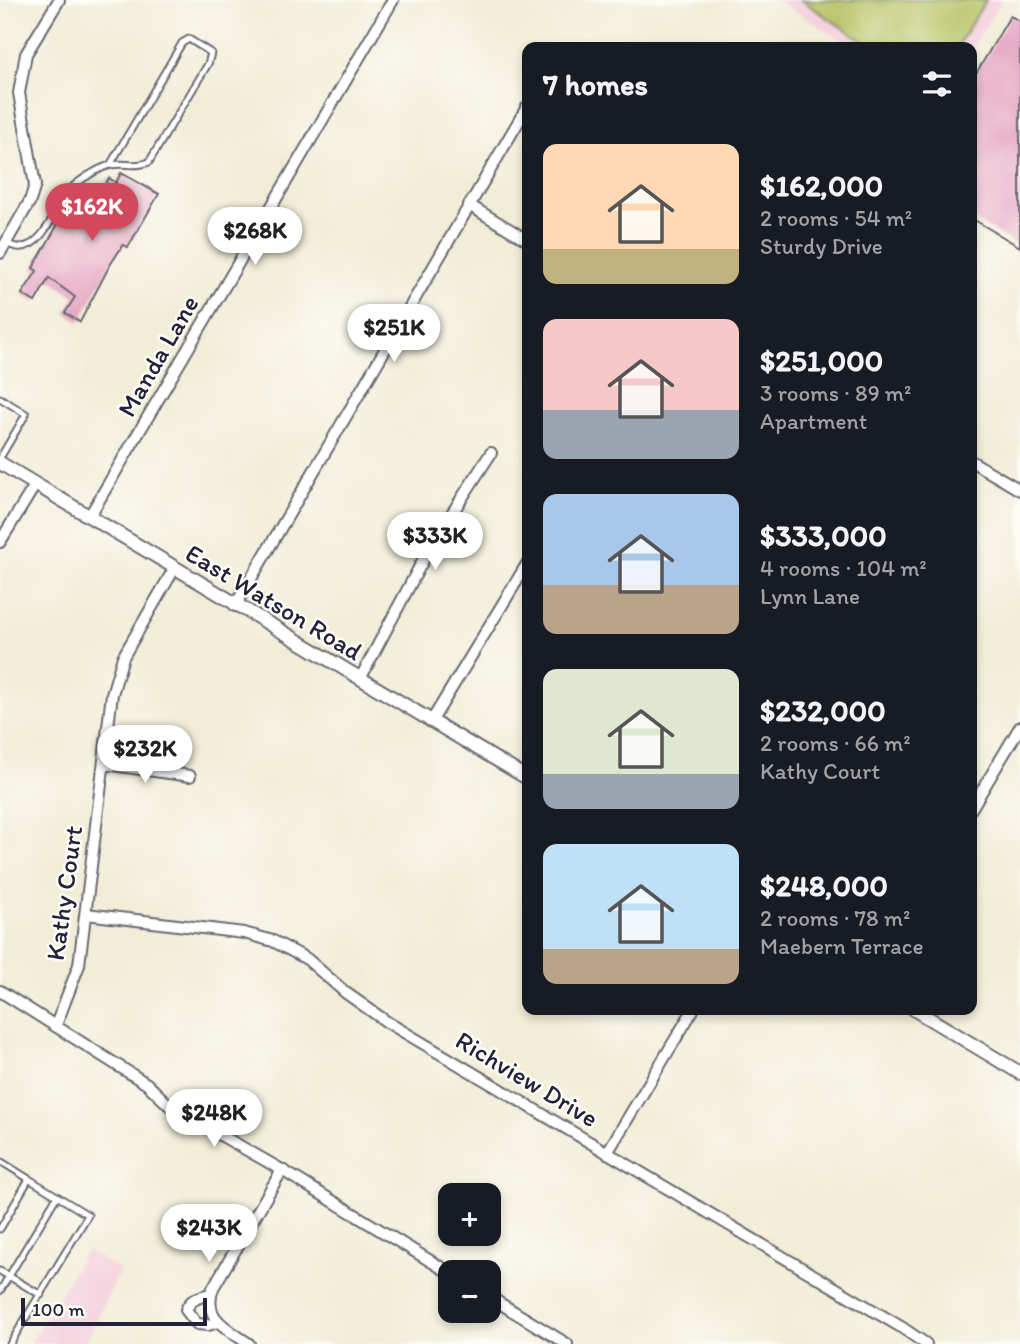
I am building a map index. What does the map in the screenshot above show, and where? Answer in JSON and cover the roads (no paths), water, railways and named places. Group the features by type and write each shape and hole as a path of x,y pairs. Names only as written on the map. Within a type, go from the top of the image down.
{"street":[{"path":"3,248 30,201 35,185 19,93 26,54 59,0"},
{"name":"Manda Lane","path":"89,517 393,0"},
{"path":"235,606 522,115"},
{"path":"469,205 522,237"},
{"path":"360,679 429,549 491,453"},
{"name":"East Watson Road","path":"0,461 235,606 522,775"},
{"path":"977,465 1020,490"},
{"path":"0,542 35,485"},
{"name":"Kathy Court","path":"56,1025 79,965 112,694 123,657 174,569"},
{"path":"431,722 522,572"},
{"path":"977,799 1020,727"},
{"path":"105,764 190,776"},
{"name":"Richview Drive","path":"86,914 244,933 272,941 307,959 346,993 387,1022 926,1344"},
{"path":"0,991 147,1084 171,1107 438,1266"},
{"path":"607,1153 690,1015"},
{"path":"923,1015 1020,1073"},
{"path":"249,1344 218,1322 211,1311 209,1300 282,1171"},
{"path":"211,1294 189,1302 186,1310 197,1324 218,1322"},
{"path":"501,1304 567,1344"}],"lane":[{"path":"3,248 20,248 40,239 75,184 110,165 141,166 149,162 208,64 211,52 189,39 182,43 110,165"},
{"path":"0,398 26,414 0,461"},
{"path":"0,1161 88,1215 10,1344"},
{"path":"0,1229 29,1179"},
{"path":"0,1292 57,1196"},
{"path":"0,1271 41,1295"}]}
